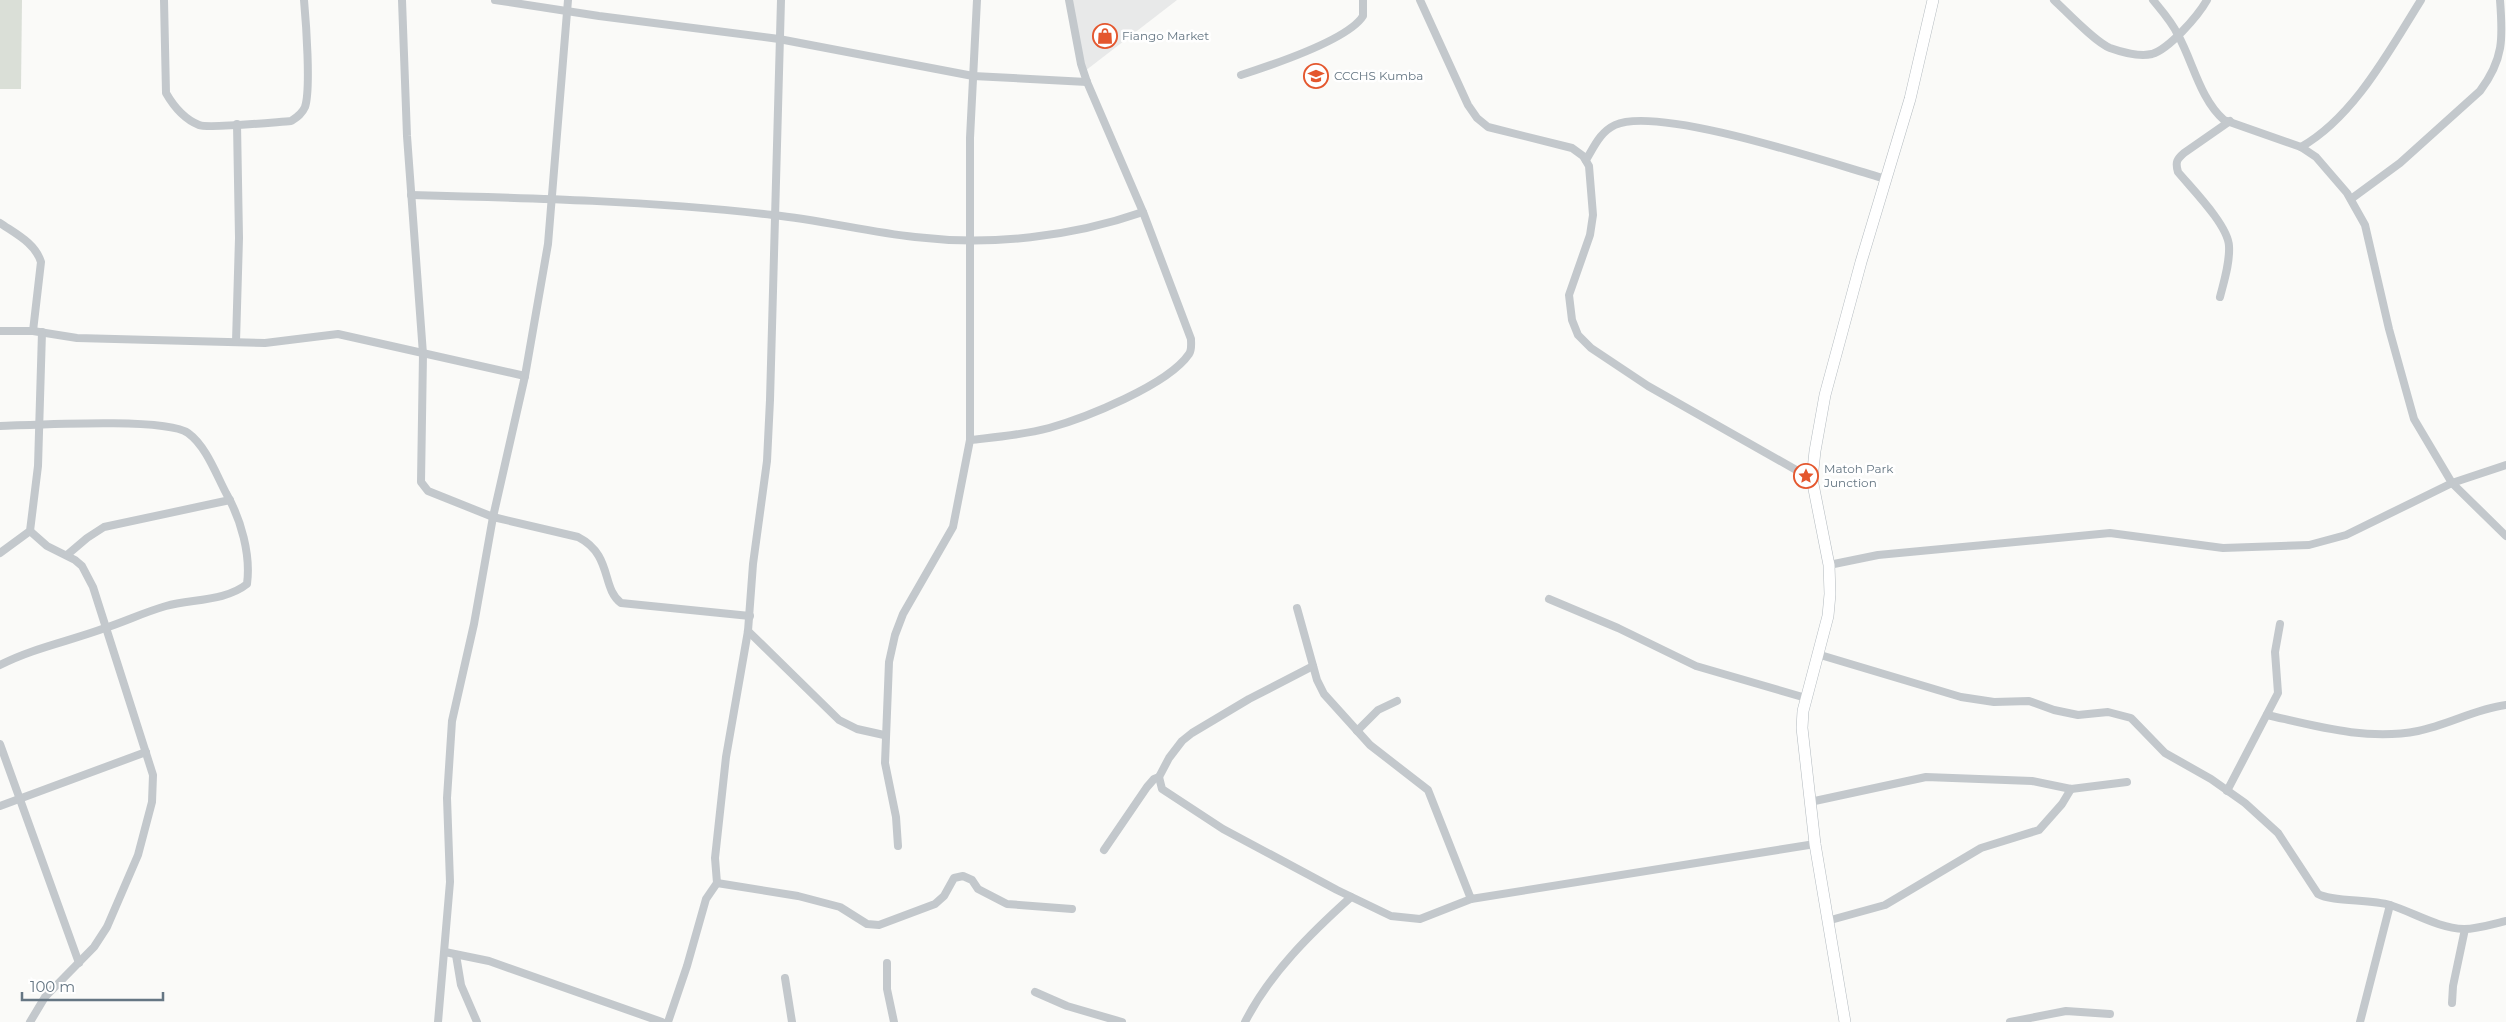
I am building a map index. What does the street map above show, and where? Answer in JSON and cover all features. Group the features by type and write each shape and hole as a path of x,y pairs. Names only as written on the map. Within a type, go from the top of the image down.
{"main road":[{"path":"1845,1022 1815,844 1802,728 1806,698 1828,616 1830,594 1829,565 1812,479 1825,395 1861,262 1910,99 1933,0"}],"street":[{"path":"164,0 166,93 173,106 186,118 201,126 291,121 299,116 304,108 307,92 304,0"},
{"path":"402,0 411,195 423,354 421,482 428,491 493,517 578,537 590,543 603,564 616,599 620,604 750,616"},
{"path":"495,0 780,39 973,76 1087,82"},
{"path":"438,1022 450,882 447,798 452,721 474,624 493,517 525,376 548,244 568,0"},
{"path":"668,1022 687,966 706,899 717,883 715,858 726,757 750,616 753,564 767,461 781,0"},
{"path":"898,846 896,817 886,769 884,735 888,662 903,614 953,527 970,440 969,242 976,0"},
{"path":"970,440 1025,433 1077,418 1148,386 1171,371 1190,354 1191,339 1143,212 1087,82 1081,64 1069,0"},
{"path":"1240,75 1293,57 1351,30 1363,16 1363,0"},
{"path":"1420,0 1468,105 1477,118 1488,127 1572,148 1586,160 1592,189 1593,215 1590,235 1569,295 1572,320 1578,335 1591,348 1648,386 1812,479"},
{"path":"2054,0 2110,48 2144,55 2154,53 2178,34 2207,0"},
{"path":"2153,0 2178,34 2210,103 2218,114 2230,121 2301,147 2316,158 2351,199 2364,225 2408,404 2414,419 2452,483 2506,536"},
{"path":"2301,147 2325,131 2340,117 2381,63 2421,0"},
{"path":"2351,199 2400,163 2480,91 2489,78 2500,53 2503,36 2500,0"},
{"path":"1586,160 1606,131 1625,122 1639,120 1714,130 1886,179"},
{"path":"2220,297 2228,263 2228,240 2222,229 2178,172 2176,164 2177,159 2184,153 2230,121"},
{"path":"236,342 239,238 237,124"},
{"path":"411,195 553,199 774,215 915,237 969,242 1063,233 1100,226 1143,212"},
{"path":"0,223 30,244 38,254 41,262 33,331"},
{"path":"0,331 33,331 78,338 265,343 338,334 525,376"},
{"path":"0,553 30,531 40,425 42,332"},
{"path":"0,426 148,424 175,427 188,433 200,446 230,500 241,530 249,570 247,584 237,592 148,611 0,665"},
{"path":"1829,565 1878,555 2110,533 2223,548 2309,545 2346,535 2452,483 2506,465"},
{"path":"67,555 87,538 104,528 230,500"},
{"path":"30,531 47,546 67,555 82,566 93,587 146,752 154,788 138,855 107,926 94,947 45,997 30,1022"},
{"path":"1549,599 1618,628 1696,666 1806,698"},
{"path":"1296,608 1313,666 1324,694 1357,731 1393,764 1428,790 1471,899"},
{"path":"2227,791 2278,693 2275,652 2280,624"},
{"path":"748,631 839,720 857,729 884,735"},
{"path":"1817,654 1961,697 1994,702 2029,701 2054,710 2078,715 2108,712 2131,718 2166,753 2205,775 2245,803 2285,841 2318,894 2323,897 2357,899 2390,905 2443,926 2465,929 2506,921"},
{"path":"1313,666 1249,699 1192,733 1173,752 1160,777 1162,789 1207,819 1351,897 1391,916 1420,919 1471,899 1815,844"},
{"path":"1357,731 1378,710 1397,701"},
{"path":"2267,715 2327,729 2377,735 2420,731 2473,712 2506,705"},
{"path":"0,744 79,963"},
{"path":"0,806 146,752"},
{"path":"1104,850 1147,787 1154,779 1160,777"},
{"path":"1810,802 1926,777 2032,781 2071,789 2127,782"},
{"path":"1827,921 1886,905 1981,848 2039,830 2062,804 2071,789"},
{"path":"717,883 798,896 840,906 867,924 878,925 935,904 944,896 954,878 963,876 972,880 978,889 1006,904 1072,909"},
{"path":"1245,1022 1262,992 1303,943 1351,897"},
{"path":"2360,1022 2390,905"},
{"path":"2452,1004 2453,986 2465,929"},
{"path":"444,952 489,961 662,1022"},
{"path":"456,955 461,985 477,1022"},
{"path":"887,963 887,990 894,1022"},
{"path":"785,978 792,1022"},
{"path":"1035,992 1073,1008 1122,1022"},
{"path":"2010,1022 2066,1011 2110,1014"}],"shaded area":[{"path":"0,0 22,0 21,89 0,89"},
{"name":"Fiango Market","path":"1072,0 1177,0 1085,71"}],"place":[{"name":"Fiango Market","path":"1105,36"},
{"name":"CCCHS Kumba","path":"1316,76"},
{"name":"Matoh Park Junction","path":"1806,476"}]}
